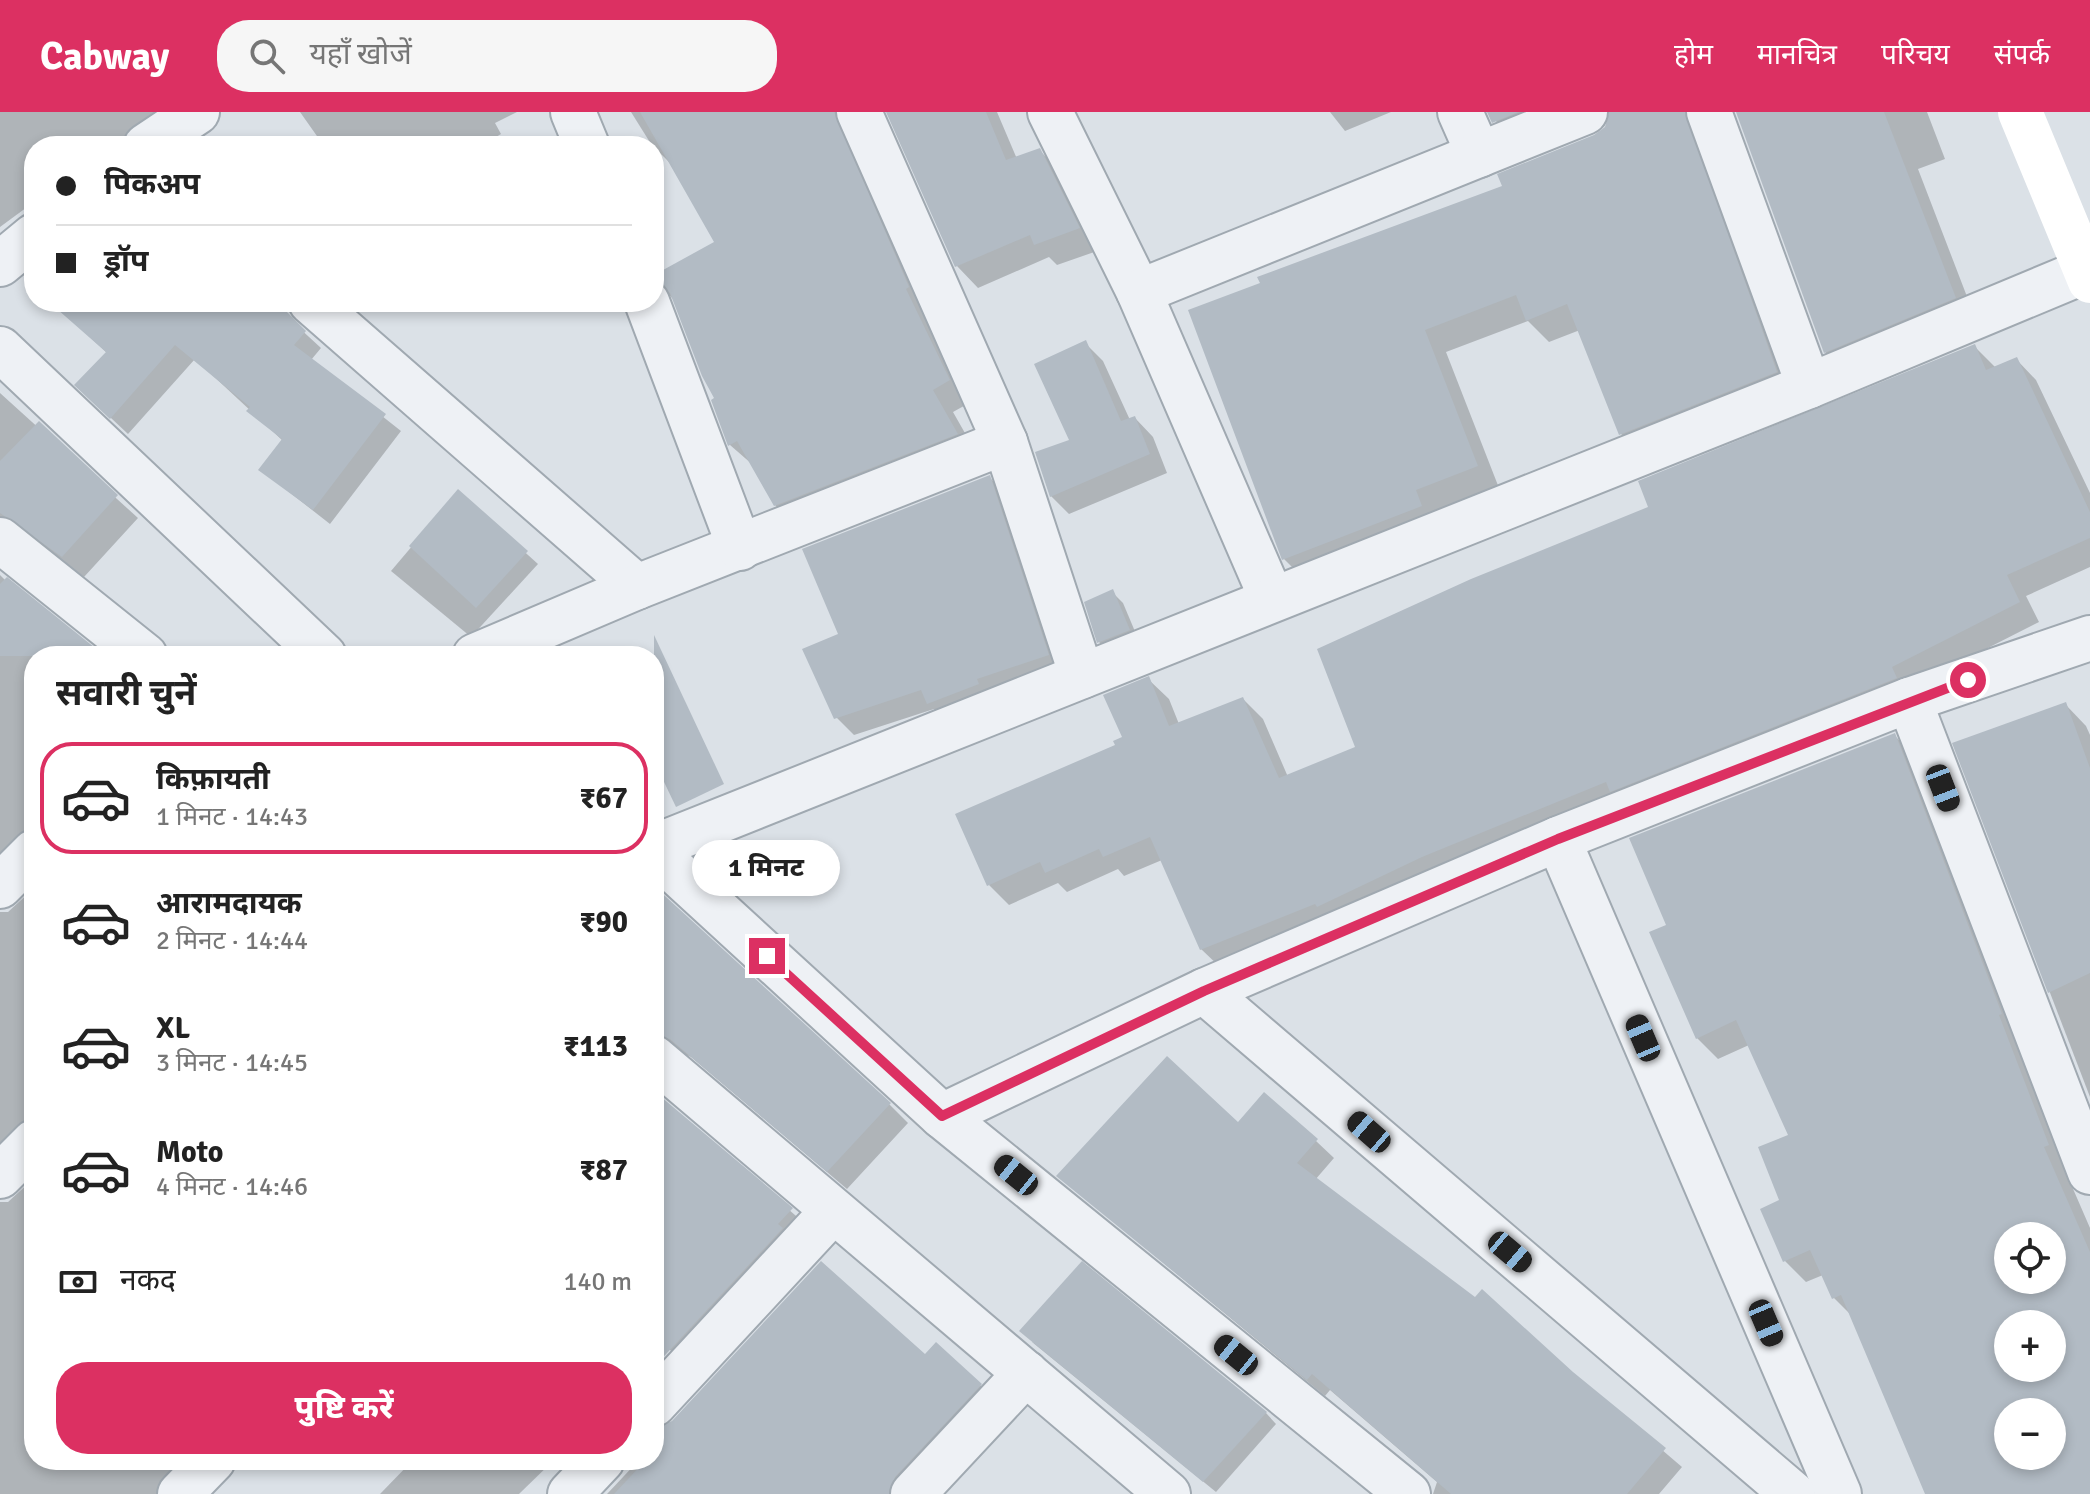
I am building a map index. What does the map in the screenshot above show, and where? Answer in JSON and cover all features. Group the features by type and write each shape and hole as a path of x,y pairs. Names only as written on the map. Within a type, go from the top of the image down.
{"street":[{"path":"161,136 197,112"},
{"path":"573,112 583,136"},
{"path":"859,112 1005,442 1082,676"},
{"path":"1050,112 1139,292 1272,599"},
{"path":"1460,112 1479,155"},
{"path":"1139,292 1585,112"},
{"path":"1709,112 1809,386"},
{"path":"664,846 1272,599 2088,276 2020,112"},
{"path":"0,264 24,244"},
{"path":"322,312 637,587"},
{"path":"651,312 740,548"},
{"path":"0,349 313,646"},
{"path":"498,646 637,587 1005,442"},
{"path":"3,547 132,646"},
{"path":"942,1116 1204,991 1558,839 1909,700 2090,638"},
{"path":"1909,700 2090,1172"},
{"path":"1558,839 1839,1494"},
{"path":"664,859 942,1116 1408,1494"},
{"path":"0,886 24,862"},
{"path":"1204,991 1793,1494"},
{"path":"664,1067 1168,1494"},
{"path":"0,1176 24,1152"},
{"path":"664,1393 833,1211"},
{"path":"913,1494 1026,1373"},
{"path":"180,1494 203,1470"},
{"path":"570,1494 593,1470"}],"building":[{"path":"640,112 834,112 909,287 906,289 950,380 933,390 958,434 774,506 737,441 728,446 711,400 714,398 702,376 670,293 664,288 664,270 714,242 664,154 664,136 654,136"},
{"path":"886,112 986,112 1006,160 1040,148 1080,228 1034,245 1030,235 955,267"},
{"path":"1487,112 1518,112 1492,123"},
{"path":"1609,112 1685,112 1777,372 1619,435 1567,304 1526,321 1516,295 1425,330 1478,466 1416,490 1422,506 1282,560 1188,310 1260,283 1257,277 1502,186 1497,174 1594,135 1605,127"},
{"path":"1736,112 1884,112 1956,298 1824,353"},
{"path":"60,312 287,312 306,331 294,345 386,414 313,510 258,470 282,439 246,411 250,407 175,345 110,419 74,385 106,352"},
{"path":"1086,340 1121,421 1135,416 1150,454 1050,497 1035,452 1069,440 1034,364"},
{"path":"1975,344 1986,370 2017,357 2090,512 2090,538 2007,575 2020,602 1892,667 1897,678 1610,792 1606,782 1422,857 1317,907 1315,904 1200,950 1150,837 1103,857 1099,849 1045,873 1040,862 987,886 955,814 1115,745 1113,741 1122,737 1103,695 1149,676 1169,726 1243,697 1279,778 1355,747 1317,649 1471,579 1648,507 1638,481"},
{"path":"39,421 118,495 62,557 0,513 0,461"},
{"path":"990,475 1049,655 977,679 979,684 927,704 921,690 834,719 802,649 838,634 802,549"},
{"path":"458,489 528,551 476,608 409,546"},
{"path":"7,577 93,646 24,646 24,656 0,656 0,584"},
{"path":"1113,589 1130,630 1097,643 1084,602"},
{"path":"664,656 724,784 676,807 664,782"},
{"path":"2066,702 2090,768 2090,973 2048,993 1952,743"},
{"path":"1895,733 2002,1014 1999,1015 2049,1145 2044,1147 2090,1252 2090,1494 1925,1494 1841,1295 1832,1299 1810,1250 1783,1262 1760,1209 1779,1200 1758,1147 1788,1135 1736,1020 1696,1039 1649,932 1666,925 1629,838"},
{"path":"664,895 891,1103 827,1172 664,1037"},
{"path":"1167,1056 1238,1122 1264,1092 1318,1139 1297,1163 1475,1297 1482,1289 1573,1372 1666,1448 1627,1494 1451,1494 1312,1374 1307,1380 1056,1176"},
{"path":"664,1099 793,1208 778,1224 783,1228 664,1356"},
{"path":"821,1261 925,1354 936,1342 982,1384 895,1477 889,1494 614,1494 637,1470 664,1470 664,1424 672,1421"},
{"path":"1082,1261 1267,1412 1203,1482 1019,1331"}],"route":[{"path":"767,956 942,1116 1204,991 1558,839 1909,700 1968,680"}]}
